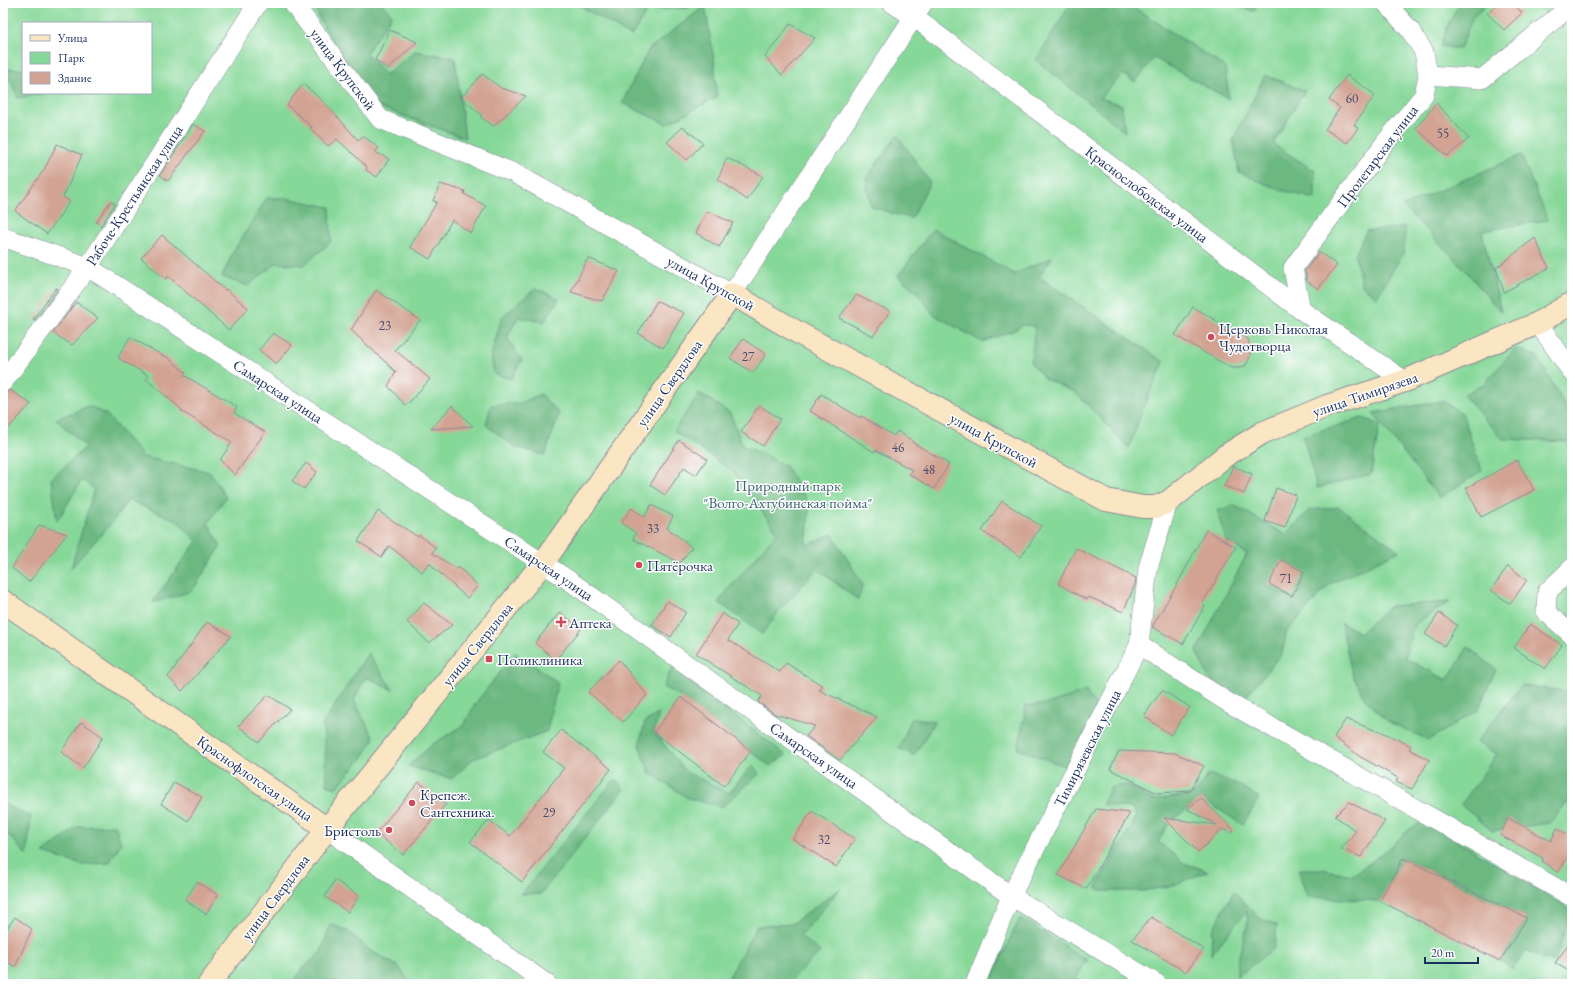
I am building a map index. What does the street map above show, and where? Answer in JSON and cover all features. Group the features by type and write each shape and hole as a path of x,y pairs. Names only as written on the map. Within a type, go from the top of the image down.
{"street":[{"name":"Рабоче-Крестьянская улица","path":"3,382 88,267 258,3"},
{"name":"улица Крупской","path":"293,3 380,119 514,173 732,294 804,336 1106,500 1143,507 1156,507 1168,502"},
{"name":"Краснослободская улица","path":"892,3 919,10 1301,310 1406,381"},
{"name":"Пролетарская улица","path":"1301,310 1293,268 1384,144 1424,95 1428,75 1424,52 1410,30 1386,3"},
{"path":"1428,75 1482,79 1572,5"},
{"path":"732,294 919,10"},
{"name":"Самарская улица","path":"3,237 88,267 543,563 1011,896 1157,984"},
{"name":"улица Свердлова","path":"209,984 328,829 543,563 732,294"},
{"name":"улица Тимирязева","path":"1168,502 1225,456 1262,433 1327,406 1406,381 1538,323 1572,304"},
{"path":"1538,323 1572,372"},
{"name":"Тимирязевская улица","path":"975,984 1011,896 1139,645 1148,568 1168,502"},
{"path":"1572,568 1547,592 1546,612 1572,635"},
{"name":"Краснофлотская улица","path":"3,601 547,984"},
{"path":"1139,645 1229,703 1572,897"}],"green space":[{"name":"Природный парк \"Волго-Ахтубинская пойма\"","path":"3,3 1572,3 1572,984 3,984"},
{"path":"314,3 381,3 392,15 366,53 386,75 415,51 455,58 465,138 368,103 319,18"},
{"path":"575,3 689,3 688,8 648,10 631,36"},
{"path":"1071,3 1127,3 1225,67 1229,99 1154,58 1135,82 1123,74 1100,98 1122,105 1125,132 1036,60"},
{"path":"1229,3 1258,3 1254,11"},
{"path":"1460,3 1488,3 1473,17 1460,49 1440,46 1449,22"},
{"path":"1529,3 1560,3 1546,12"},
{"path":"705,6 714,59 717,97 667,124 622,103 649,49"},
{"path":"5,69 22,69 22,94 42,94 18,98"},
{"path":"1265,75 1305,91 1273,144 1315,171 1315,199 1277,189 1239,172 1233,140"},
{"path":"897,135 930,182 912,218 893,214 871,206 866,179"},
{"path":"1521,155 1548,220 1482,231 1501,312 1458,262 1403,206"},
{"path":"267,198 286,198 330,207 331,242 304,265 276,263 248,286 222,277 233,252"},
{"path":"1405,227 1404,252 1377,297 1362,286 1355,255 1366,231"},
{"path":"933,229 1015,274 1052,257 1039,277 1164,362 1143,408 1129,448 1075,392 1045,379 1031,363 1035,326 1022,325 1015,330 982,342 933,314 917,292 898,276"},
{"path":"536,288 559,299 544,322 518,317 507,338 522,360 511,379 494,374 491,355 502,317"},
{"path":"1515,349 1537,356 1572,418 1572,442 1503,439 1463,395 1484,384"},
{"path":"699,393 730,413 743,446 762,453 785,466 810,504 806,546 832,534 863,585 858,600 817,569 780,610 762,634 718,602 777,532 733,471 674,431"},
{"path":"541,394 559,414 545,455 515,447 486,425 491,405 520,403"},
{"path":"1442,401 1462,413 1482,471 1439,498 1373,413"},
{"path":"89,406 107,415 143,457 210,472 226,497 208,523 221,546 192,591 152,603 197,541 176,520 128,500 114,520 71,568 94,489 82,480 57,521 51,479 86,447 56,419"},
{"path":"1362,418 1380,424 1371,474 1317,488 1303,436"},
{"path":"1234,505 1286,535 1309,510 1339,507 1399,551 1330,584 1287,631 1282,653 1242,701 1214,687 1196,652 1247,554 1226,541 1217,511"},
{"path":"1450,602 1414,624 1405,658 1447,680 1468,647 1496,669 1478,710 1429,740 1389,722 1365,699 1352,674 1341,623 1360,633 1390,606"},
{"path":"368,653 393,690 366,677 354,700 374,739 362,758 336,788 327,785 323,724"},
{"path":"515,653 558,682 547,731 473,759 452,779 408,766 433,744 464,725 475,704"},
{"path":"672,668 786,755 770,766 681,697 663,687"},
{"path":"1522,685 1572,692 1572,798 1549,823 1492,831 1461,805 1497,754 1476,742"},
{"path":"1086,691 1096,707 1070,768 1018,749 1026,706 1047,704"},
{"path":"659,713 654,732 686,772 729,793 753,765 759,774 722,807 688,798 650,773 639,745 645,722"},
{"path":"912,718 935,721 914,756 899,748"},
{"path":"1209,774 1242,787 1259,798 1243,825 1201,798 1169,823 1158,842 1184,863 1208,871 1174,885 1143,891 1102,891 1096,887 1136,818 1133,808 1102,805 1111,787 1128,785 1152,800 1195,794"},
{"path":"615,779 624,789 541,894 521,894"},
{"path":"3,804 31,816 27,856 11,837 3,832"},
{"path":"1424,820 1571,910 1555,963 1526,950 1513,969 1500,961 1527,918 1403,858 1380,901 1307,897 1298,869 1321,869 1353,875 1387,850 1410,829"},
{"path":"115,825 121,843 109,863 82,865 43,853 77,827"},
{"path":"841,888 800,936 820,952 787,984 725,984 757,926 793,923"},
{"path":"1234,891 1259,918 1277,925 1274,948 1237,977 1237,963 1248,923 1246,911 1211,955 1212,931"},
{"path":"1020,918 1087,960 1073,984 989,984"},
{"path":"331,924 349,932 371,951 399,967 411,984 293,984 301,970 321,952"}],"building":[{"path":"1498,3 1513,3 1522,13 1504,30 1487,13"},
{"path":"790,24 815,38 782,75 765,57"},
{"path":"390,30 417,42 388,69 375,60"},
{"path":"482,74 501,88 526,96 494,126 480,117 482,115 461,98"},
{"path":"1347,75 1375,95 1354,125 1358,128 1347,143 1325,129 1340,108 1329,100"},
{"path":"303,84 324,102 358,140 363,136 379,148 375,152 389,159 377,177 366,170 367,167 337,139 328,146 310,128 312,127 287,105"},
{"path":"1436,103 1469,139 1447,156 1416,128"},
{"path":"193,124 205,131 168,181 160,175"},
{"path":"683,127 703,143 687,160 667,142"},
{"path":"57,144 82,155 63,197 70,201 47,234 15,211 44,170"},
{"path":"727,158 763,176 747,200 718,179"},
{"path":"440,184 465,191 464,194 486,206 471,233 452,220 430,259 410,247 437,202 433,201"},
{"path":"111,201 115,204 101,226 96,222"},
{"path":"707,211 733,223 719,247 696,233"},
{"path":"162,235 248,308 229,330 168,276 166,279 141,258"},
{"path":"1535,238 1549,268 1504,292 1496,268"},
{"path":"1319,252 1337,265 1318,289 1307,281 1305,271"},
{"path":"588,258 619,271 602,301 571,292"},
{"path":"56,288 58,289 35,320 33,319"},
{"path":"376,290 420,320 395,350 430,379 406,406 388,386 396,372 351,330"},
{"path":"856,295 890,311 873,336 839,318"},
{"path":"657,301 684,313 663,348 638,333"},
{"path":"76,302 98,318 72,345 53,333"},
{"name":"Церковь Николая Чудотворца","path":"1193,307 1248,339 1251,349 1250,357 1246,365 1240,368 1231,368 1175,335"},
{"path":"273,333 292,345 276,364 259,350"},
{"path":"130,337 165,357 166,356 186,373 184,375 237,407 234,413 265,432 235,475 220,460 232,442 181,411 182,410 146,379 149,376 118,358"},
{"path":"743,339 766,354 753,373 730,358"},
{"path":"10,390 31,404 3,434 3,393"},
{"path":"821,394 860,418 861,416 894,436 897,431 913,441 912,442 949,464 934,489 909,474 912,470 876,450 874,452 810,411"},
{"path":"759,405 780,419 763,446 741,432"},
{"path":"452,406 473,426 431,429"},
{"path":"679,440 707,459 696,475 684,467 665,495 650,485"},
{"path":"1517,460 1534,490 1481,517 1466,488"},
{"path":"306,463 317,472 304,489 292,481"},
{"path":"1233,466 1252,474 1244,494 1224,486"},
{"path":"1276,488 1296,495 1285,528 1265,521"},
{"path":"1002,501 1041,526 1021,557 982,531"},
{"path":"651,505 673,516 667,528 692,547 680,563 633,539 636,533 621,523 631,508 645,517"},
{"path":"378,511 418,537 419,535 436,548 432,553 457,569 459,567 478,586 467,598 429,563 422,572 389,546 382,557 358,541"},
{"path":"39,525 67,534 29,582 12,568"},
{"path":"1206,530 1236,547 1202,604 1205,606 1183,644 1152,627 1179,581"},
{"path":"1076,548 1136,578 1135,585 1123,612 1089,597 1087,600 1058,584"},
{"path":"1281,560 1304,572 1292,596 1269,584"},
{"path":"1508,566 1527,580 1510,604 1491,590"},
{"path":"667,601 686,612 671,637 652,625"},
{"path":"424,603 452,625 429,643 407,622"},
{"path":"560,612 581,629 556,660 535,643"},
{"path":"722,613 738,624 728,640 780,672 786,663 823,686 819,690 877,717 840,760 806,736 815,726 775,714 758,702 762,696 696,654"},
{"path":"1439,613 1457,625 1444,646 1425,634"},
{"path":"207,622 231,636 182,691 168,677"},
{"path":"1530,624 1562,645 1545,669 1514,648"},
{"path":"619,660 647,695 623,722 588,692"},
{"path":"1162,690 1190,707 1171,735 1144,716"},
{"path":"268,695 290,709 259,742 238,726"},
{"path":"681,697 751,751 724,786 654,732"},
{"path":"1346,719 1377,731 1378,730 1411,746 1409,749 1429,760 1412,789 1396,782 1398,778 1359,756 1334,737"},
{"path":"81,722 103,737 83,768 61,752"},
{"path":"561,730 611,769 522,882 470,842 489,820 510,836 564,768 543,752"},
{"path":"1119,751 1175,753 1204,766 1190,791 1157,793 1110,769"},
{"path":"174,782 202,797 188,821 161,804"},
{"path":"419,782 446,804 403,855 376,833"},
{"path":"1201,798 1234,830 1232,833 1223,829 1198,852 1164,818 1217,825 1187,809"},
{"path":"1349,802 1385,821 1361,857 1341,849 1356,831 1335,816"},
{"path":"1096,809 1130,813 1086,889 1058,875"},
{"path":"812,811 855,839 836,867 793,839"},
{"path":"1508,818 1551,841 1557,828 1572,837 1572,850 1558,873 1542,861 1543,858 1500,835"},
{"path":"1403,858 1527,918 1500,961 1380,901"},
{"path":"335,880 359,896 348,912 325,897"},
{"path":"197,882 218,895 206,914 185,900"},
{"path":"15,917 32,929 15,967 3,959 3,934"},
{"path":"1151,917 1204,949 1186,972 1132,940"},
{"path":"1572,939 1572,973 1555,963"}],"place":[{"name":"Церковь Николая Чудотворца","path":"1211,337"},
{"name":"Пятёрочка","path":"639,565"},
{"name":"Аптека","path":"561,622"},
{"name":"Поликлиника","path":"489,659"},
{"name":"Крепеж. Сантехника.","path":"412,803"},
{"name":"Бристоль","path":"389,830"}]}
